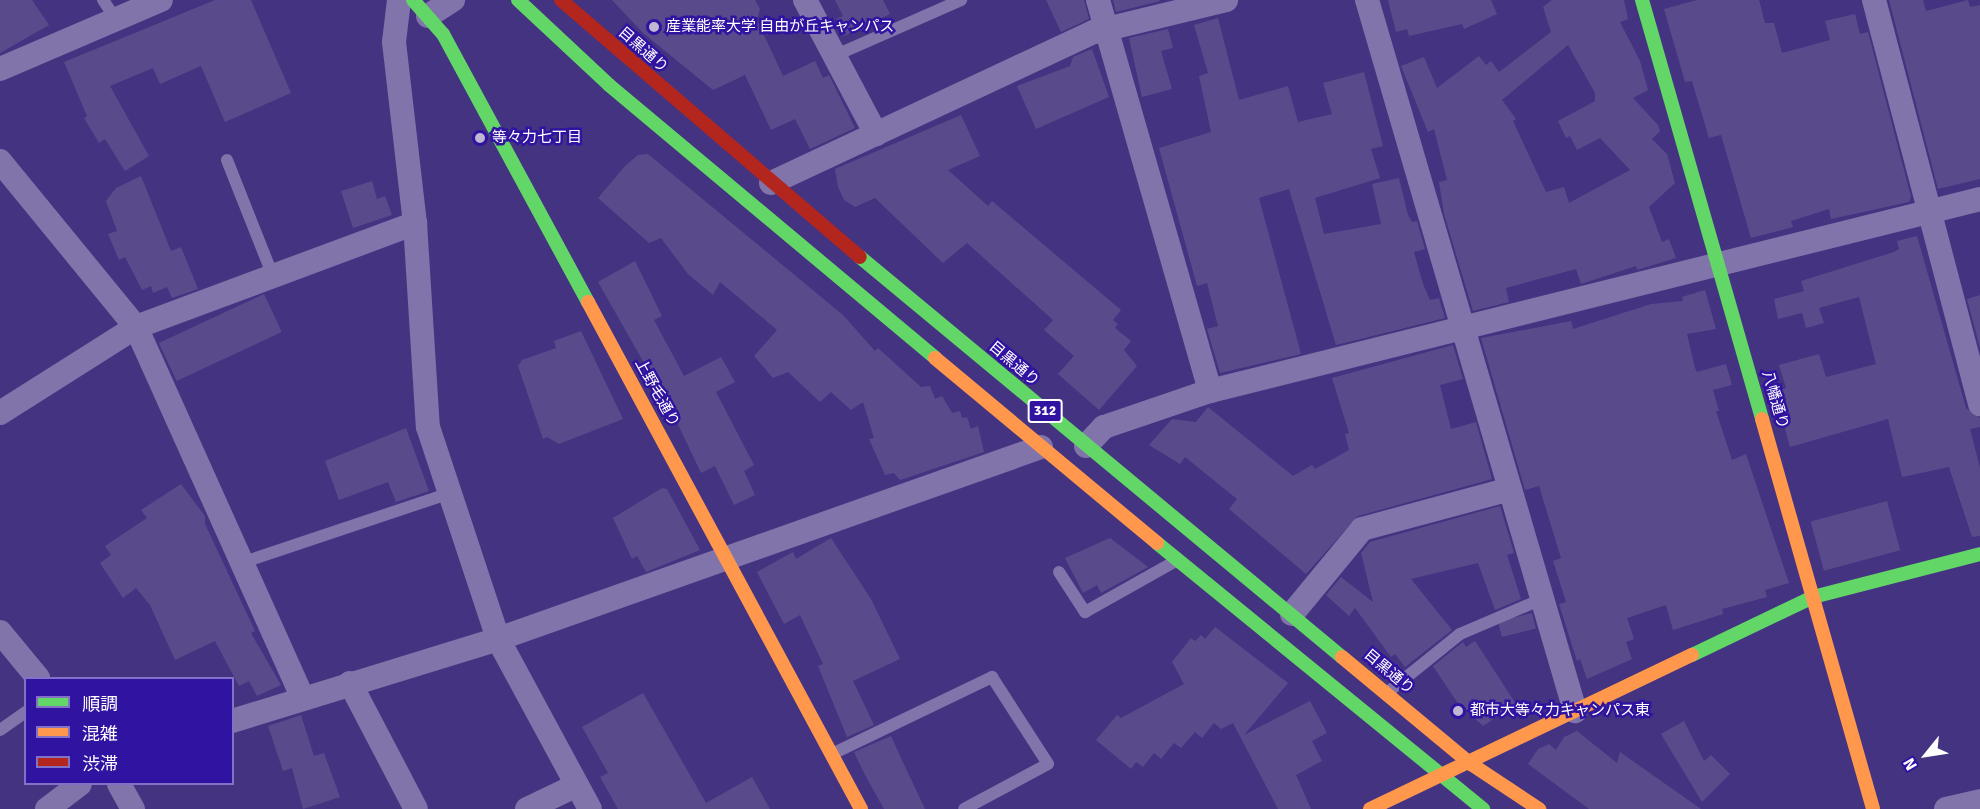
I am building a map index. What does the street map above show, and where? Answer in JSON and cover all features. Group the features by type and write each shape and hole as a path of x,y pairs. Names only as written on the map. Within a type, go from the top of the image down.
{"main road":[{"name":"312","path":"518,0 609,85 1041,447 1438,776 1484,809"},
{"name":"目黒通り","path":"561,0 771,183 1086,446 1388,692 1471,764 1539,809"},
{"name":"八幡通り","path":"1642,0 1873,809"},
{"name":"上野毛通り","path":"421,8 443,34 728,558 861,809"},
{"path":"1370,809 1438,776 1471,764 1575,711 1813,597 1980,554"}],"street":[{"path":"0,69 110,10 161,0"},
{"path":"399,0 394,42 415,223 428,427 498,639 590,809"},
{"path":"421,8 453,0"},
{"path":"805,0 876,134"},
{"path":"1098,0 1210,391"},
{"path":"771,183 1107,28 1226,0"},
{"path":"1367,0 1575,711"},
{"path":"1874,0 1929,212 1976,368 1980,404"},
{"path":"0,161 136,327 302,698"},
{"path":"1086,446 1104,427 1210,391 1980,199"},
{"path":"0,413 136,327 415,223"},
{"path":"234,720 498,639 1041,447"},
{"path":"1292,614 1362,529 1510,489"},
{"path":"0,632 37,677"},
{"path":"350,683 416,809"},
{"path":"47,809 77,785"},
{"path":"120,785 133,809"},
{"path":"527,809 577,785"},
{"path":"1946,809 1980,801"}],"lane":[{"path":"834,56 960,0"},
{"path":"227,160 273,276"},
{"path":"241,563 450,493"},
{"path":"1059,572 1085,612 1177,560"},
{"path":"1388,692 1460,634 1542,599"},
{"path":"832,754 992,677 1048,764 964,809"},
{"path":"0,730 24,713"}],"building":[{"path":"0,0 32,0 49,25 0,53"},
{"path":"215,0 251,0 291,93 225,122 201,66 160,84 153,68 110,86 149,156 125,171 105,139 99,143 84,118 87,116 64,62"},
{"path":"612,0 755,0 760,9 757,20 783,76 815,61 823,78 829,75 855,128 810,149 795,119 771,130 745,75 713,90 643,33"},
{"path":"835,0 883,0 890,14 844,36 836,19 843,16"},
{"path":"1046,0 1084,0 1089,19 1061,32"},
{"path":"1113,0 1159,0 1160,1 1116,12"},
{"path":"1388,0 1491,0 1497,14 1464,29 1462,24 1409,36 1407,29 1396,32"},
{"path":"1552,0 1624,0 1628,19 1620,22 1640,61 1648,90 1633,98 1658,125 1660,131 1652,139 1667,154 1675,183 1649,207 1662,242 1669,239 1676,258 1637,270 1636,266 1581,284 1576,269 1506,288 1509,302 1473,311 1444,214 1439,182 1447,180 1434,129 1428,132 1401,66 1424,57 1437,88 1479,56 1486,65 1491,61 1499,72 1551,32 1543,7","holes":["1568,45 1595,93 1595,101 1558,121 1566,138 1570,136 1577,150 1600,138 1630,170 1569,203 1564,187 1546,192 1513,121 1516,119 1502,100"]},
{"path":"1697,0 1759,0 1765,23 1774,23 1782,53 1830,40 1825,21 1855,14 1860,34 1868,32 1911,197 1909,202 1831,219 1829,209 1791,221 1793,227 1751,238 1721,135 1709,138 1692,81 1685,82 1664,9"},
{"path":"1889,0 1923,0 1926,11 1968,0 1970,7 1980,5 1980,179 1938,189"},
{"path":"1218,18 1239,100 1288,86 1298,122 1332,114 1323,83 1364,72 1383,146 1371,149 1380,178 1315,198 1324,234 1381,224 1372,184 1399,178 1408,215 1412,222 1417,221 1425,249 1414,252 1423,284 1430,300 1439,298 1445,318 1336,345 1289,189 1259,198 1301,354 1220,373 1207,329 1218,326 1207,283 1197,286 1159,148 1211,132 1199,76 1208,73 1194,25"},
{"path":"1168,29 1173,48 1161,51 1172,89 1142,97 1129,38"},
{"path":"1092,49 1109,97 1036,129 1017,86 1070,66 1073,57"},
{"path":"961,115 980,156 948,170 988,206 992,201 1121,310 1113,320 1118,324 1115,328 1131,341 1124,350 1137,366 1099,410 1058,374 1074,356 1044,330 1053,320 967,243 943,263 875,198 855,207 844,200 838,187 835,169"},
{"path":"648,154 843,315 875,351 878,348 921,387 930,386 935,399 942,396 952,413 960,411 962,418 967,417 971,429 978,426 984,452 900,480 894,473 885,475 869,439 874,438 863,402 851,410 831,392 820,402 788,372 773,378 754,356 777,330 720,282 713,295 688,274 661,238 649,243 598,198 625,166 638,155"},
{"path":"141,176 171,251 181,247 198,289 172,298 167,287 153,293 151,286 142,290 125,257 119,260 108,234 117,231 106,201 116,188"},
{"path":"372,181 377,199 385,196 392,215 353,228 341,191"},
{"path":"1917,236 1966,408 1980,418 1980,427 1970,429 1980,468 1980,536 1972,537 1949,467 1902,477 1888,419 1790,447 1775,392 1786,388 1779,365 1819,354 1826,377 1876,364 1859,297 1819,308 1824,323 1806,328 1802,313 1778,319 1774,299 1804,291 1801,281 1894,252 1899,249 1897,241"},
{"path":"635,261 662,316 654,320 684,376 721,357 735,382 716,392 754,465 744,471 755,495 734,505 715,466 701,473 673,414 598,282"},
{"path":"1705,290 1716,329 1687,334 1695,368 1697,372 1726,364 1732,385 1713,390 1719,411 1716,411 1732,460 1746,454 1789,583 1765,590 1767,597 1722,609 1723,614 1673,630 1666,605 1627,618 1634,639 1626,642 1632,659 1587,679 1580,659 1577,661 1559,604 1566,602 1553,561 1561,558 1539,486 1525,490 1481,338 1571,321 1573,329 1651,304 1683,301 1682,297"},
{"path":"264,294 282,332 177,381 159,343"},
{"path":"1980,295 1980,348 1967,299"},
{"path":"581,331 623,419 559,444 547,437 543,439 518,366 522,360 556,348 554,341"},
{"path":"1453,345 1463,379 1440,385 1451,429 1476,422 1492,479 1358,516 1306,574 1229,509 1237,499 1185,457 1180,464 1149,445 1172,419 1196,422 1208,407 1293,476 1312,465 1315,469 1349,450 1345,434 1349,433 1332,378"},
{"path":"406,428 429,491 396,502 388,482 339,500 325,461"},
{"path":"181,484 205,516 205,524 255,631 251,633 281,685 257,696 249,681 239,686 215,641 175,660 150,605 136,588 123,598 100,563 111,555 105,546 147,518 141,510"},
{"path":"662,488 667,489 700,550 646,572 637,556 632,559 613,518"},
{"path":"1887,501 1900,550 1824,571 1811,521"},
{"path":"1500,506 1514,553 1507,555 1521,599 1495,610 1478,563 1411,579 1452,630 1405,667 1395,654 1391,657 1355,608 1349,616 1326,595 1341,577 1373,602 1361,553 1370,542"},
{"path":"831,538 871,599 900,659 853,681 874,725 847,737 818,666 823,664 800,615 784,624 757,572 793,552 796,559"},
{"path":"1110,538 1148,567 1101,593 1097,585 1083,593 1065,558"},
{"path":"1532,613 1536,629 1502,637 1498,621"},
{"path":"1215,627 1288,683 1244,735 1310,701 1327,733 1312,741 1322,761 1296,775 1311,809 1278,809 1233,723 1221,729 1214,723 1202,738 1195,732 1181,748 1174,743 1161,759 1154,753 1143,767 1136,762 1131,769 1096,740 1117,715 1121,718 1184,684 1172,662 1191,638 1195,641 1201,635 1205,639"},
{"path":"1475,641 1516,704 1483,726 1457,702 1433,666 1463,642 1466,647"},
{"path":"643,693 706,803 752,777 770,809 618,809 600,777 608,773 582,727"},
{"path":"301,715 314,756 324,753 340,797 303,809 292,768 283,771 268,726"},
{"path":"1684,721 1704,761 1711,755 1730,774 1702,802 1661,734"},
{"path":"1577,731 1617,763 1620,752 1701,809 1589,809 1528,764 1538,749 1549,744 1556,750 1564,737"},
{"path":"891,736 925,809 884,809 854,752"}],"traffic: fast":[{"path":"413,0 443,34 588,302"},
{"path":"518,0 609,85 935,358"},
{"path":"1642,0 1762,419"},
{"path":"860,257 1342,657"},
{"path":"1157,543 1483,809"},
{"path":"1692,655 1813,597 1980,554"}],"traffic: slow":[{"path":"588,302 861,809"},
{"path":"935,358 1157,543"},
{"path":"1762,419 1873,809"},
{"path":"1370,809 1692,655"},
{"path":"1342,657 1471,764 1539,809"}],"traffic: jam":[{"path":"561,0 860,257"}],"place":[{"name":"産業能率大学 自由が丘キャンパス","path":"654,27"},
{"name":"等々力七丁目","path":"480,138"},
{"name":"都市大等々力キャンパス東","path":"1458,711"}]}
